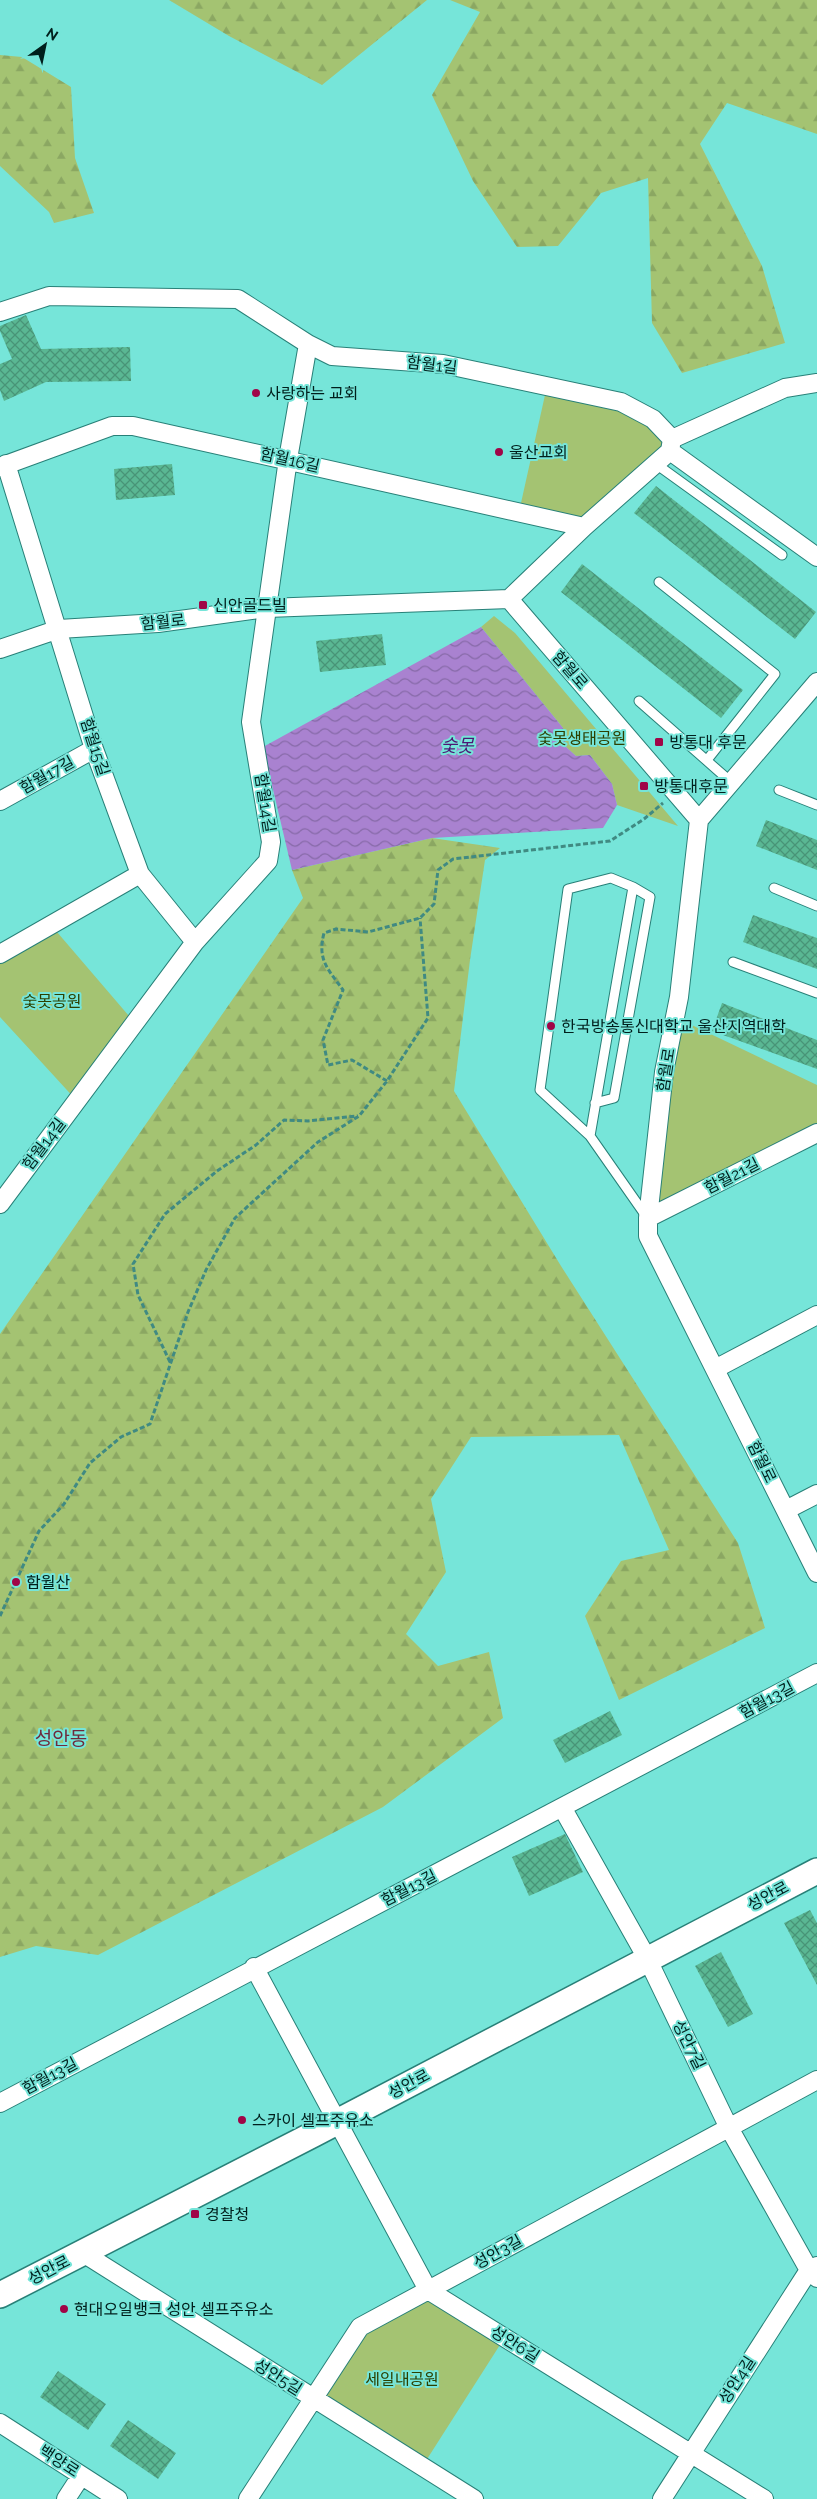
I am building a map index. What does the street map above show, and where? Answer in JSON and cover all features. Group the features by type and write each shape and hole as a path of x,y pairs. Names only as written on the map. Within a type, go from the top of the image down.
{"street":[{"name":"함월1길","path":"0,312 49,296 238,299 308,344 332,356 443,364 621,402 653,419 671,445 817,557"},
{"name":"함월14길","path":"0,1204 195,942 268,861 271,842 251,722 288,459 308,344"},
{"path":"509,599 584,527 656,464 671,445 785,388 817,383"},
{"name":"함월16길","path":"3,466 112,426 133,426 288,459 584,527"},
{"name":"함월15길","path":"3,466 58,630 94,748 140,874 195,942"},
{"name":"함월로","path":"0,649 58,630 158,623 267,608 509,599 699,820 678,997 664,1072 648,1218 648,1236 817,1572"},
{"path":"699,820 817,682"},
{"name":"함월17길","path":"0,801 94,748"},
{"path":"0,954 140,874"},
{"name":"함월21길","path":"648,1218 817,1133"},
{"path":"716,1368 817,1315"},
{"path":"786,1510 817,1494"},
{"name":"함월13길","path":"0,2103 254,1967 563,1809 817,1673"},
{"name":"성안7길","path":"563,1809 648,1960 728,2126 814,2271"},
{"name":"성안로","path":"0,2295 338,2122 817,1870"},
{"name":"성안6길","path":"254,1967 428,2290 764,2499"},
{"name":"성안3길","path":"248,2499 360,2327 728,2126 817,2080"},
{"name":"성안5길","path":"83,2253 474,2499"},
{"name":"성안4길","path":"662,2499 690,2453 814,2271"},
{"name":"백양로","path":"0,2423 118,2499"},
{"path":"66,2499 81,2476"}],"lane":[{"path":"656,464 782,555"},
{"path":"659,582 775,674 707,760"},
{"path":"639,701 731,782"},
{"path":"778,790 817,805"},
{"path":"596,1103 614,1098 650,896 611,878 568,890 540,1090 590,1136 648,1218"},
{"path":"590,1136 633,887"},
{"path":"774,888 817,906"},
{"path":"734,962 817,993"}],"path":[{"path":"387,1081 352,1060 328,1065 323,1040 343,990 326,967 320,949 324,933 336,929 368,932 420,918 434,904 438,870 453,859 610,841 644,819 675,792"},
{"path":"0,1616 39,1531 64,1504 90,1463 121,1437 150,1424 170,1363 206,1270 235,1218 318,1142 360,1116 387,1081 428,1018 420,918"},
{"path":"170,1363 138,1294 133,1264 165,1214 217,1171 256,1145 284,1120 308,1121 360,1116"}],"green space":[{"path":"169,0 427,0 322,85 229,36"},
{"path":"450,0 817,0 817,134 727,103 700,144 762,266 785,343 682,373 652,323 648,178 601,193 558,246 517,247 473,181 432,95 480,12"},
{"path":"0,55 22,57 71,87 75,158 94,213 54,223 49,212 0,166"},
{"path":"547,386 621,402 672,439 584,527 519,512"},
{"name":"숯못생태공원","path":"494,616 515,633 678,826 617,805 612,784 590,755 576,756 566,747 563,728 481,627"},
{"path":"432,838 500,848 485,860 470,960 454,1091 561,1266 738,1543 765,1628 619,1700 585,1616 621,1561 669,1550 619,1435 471,1437 431,1499 446,1572 406,1634 438,1666 489,1652 503,1718 383,1807 98,1955 36,1946 0,1957 0,1334 303,898 292,870"},
{"name":"숯못공원","path":"51,925 135,1023 77,1101 0,1017 0,954"},
{"path":"675,1017 817,1085 817,1133 648,1218"},
{"name":"세일내공원","path":"428,2290 505,2337 422,2467 313,2399 360,2327"}],"water":[{"name":"숯못","path":"481,627 563,728 566,747 576,756 590,755 612,784 617,805 603,828 432,838 292,870 263,747"}],"building":[{"path":"26,315 41,349 130,347 131,381 46,382 4,401 0,390 0,364 12,359 0,331 0,326"},
{"path":"172,464 175,495 116,500 114,469"},
{"path":"656,486 816,612 795,639 634,513"},
{"path":"582,564 743,690 721,718 561,592"},
{"path":"382,634 386,665 320,672 316,641"},
{"path":"766,820 817,840 817,870 756,846"},
{"path":"753,915 817,938 817,969 743,942"},
{"path":"722,1003 817,1040 817,1069 712,1031"},
{"path":"610,1711 622,1735 565,1763 553,1740"},
{"path":"565,1834 583,1872 529,1896 512,1857"},
{"path":"810,1910 817,1923 817,1985 784,1923"},
{"path":"721,1952 753,2014 728,2027 695,1966"},
{"path":"58,2371 106,2404 88,2430 40,2397"},
{"path":"128,2420 176,2453 158,2479 110,2446"}],"place":[{"name":"사랑하는 교회","path":"256,393"},
{"name":"울산교회","path":"499,452"},
{"name":"신안골드빌","path":"203,605"},
{"name":"방통대 후문","path":"659,742"},
{"name":"방통대후문","path":"644,786"},
{"name":"한국방송통신대학교 울산지역대학","path":"551,1026"},
{"name":"함월산","path":"16,1582"},
{"name":"스카이 셀프주유소","path":"242,2120"},
{"name":"경찰청","path":"195,2214"},
{"name":"현대오일뱅크 성안 셀프주유소","path":"64,2309"}],"district":[{"name":"성안동","path":"61,1738"}]}
